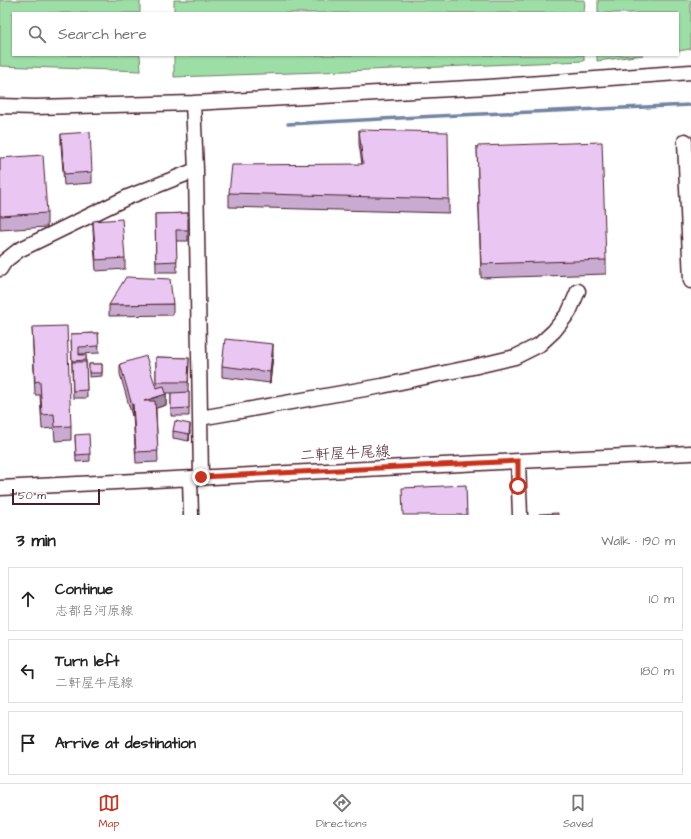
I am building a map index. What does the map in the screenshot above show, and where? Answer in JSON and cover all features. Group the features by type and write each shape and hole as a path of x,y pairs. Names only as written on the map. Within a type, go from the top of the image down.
{"street":[{"path":"0,106 35,107 193,103 488,87 691,72"},
{"path":"191,515 200,418 196,170 193,103"},
{"path":"685,141 691,281"},
{"path":"0,269 5,262 19,250 128,197 196,170"},
{"path":"200,418 382,386 515,357 539,346 554,331 570,312 578,291"},
{"name":"二軒屋牛尾線","path":"0,488 691,453"},
{"path":"518,461 520,515"}],"green space":[{"path":"0,0 140,0 140,12 12,12 12,56 140,56 141,71 0,66"},
{"path":"174,0 585,0 584,12 174,12"},
{"path":"598,0 691,0 691,49 679,51 679,12 598,12"},
{"path":"174,56 584,56 584,61 174,77"},
{"path":"597,56 635,56 597,61"}],"building":[{"path":"359,130 448,132 449,199 229,193 232,165 363,164"},
{"path":"90,132 92,172 64,174 61,134"},
{"path":"602,142 606,260 481,264 477,146"},
{"path":"43,155 47,213 0,216 0,158"},
{"path":"188,213 188,230 176,230 177,261 156,262 155,214"},
{"path":"122,219 125,258 96,260 93,221"},
{"path":"126,277 170,279 173,304 109,305"},
{"path":"67,326 71,426 55,427 54,414 42,415 40,381 35,382 32,327"},
{"path":"98,333 99,346 79,347 79,355 86,355 86,360 72,361 71,334"},
{"path":"225,339 273,344 270,372 222,366"},
{"path":"146,356 156,388 164,386 166,394 144,401 155,401 158,451 136,452 133,404 132,405 120,364"},
{"path":"156,357 189,358 188,382 156,382"},
{"path":"72,362 86,362 87,390 73,391"},
{"path":"89,364 102,364 102,373 89,373"},
{"path":"189,392 189,408 171,409 171,393"},
{"path":"175,421 190,424 189,434 173,431"},
{"path":"89,434 90,454 76,455 75,435"},
{"path":"466,485 467,515 403,515 402,488"},
{"path":"558,513 558,515 539,515 539,514"}],"waterway":[{"path":"288,124 691,105"}],"route":[{"path":"201,477 518,461 518,486"}]}
